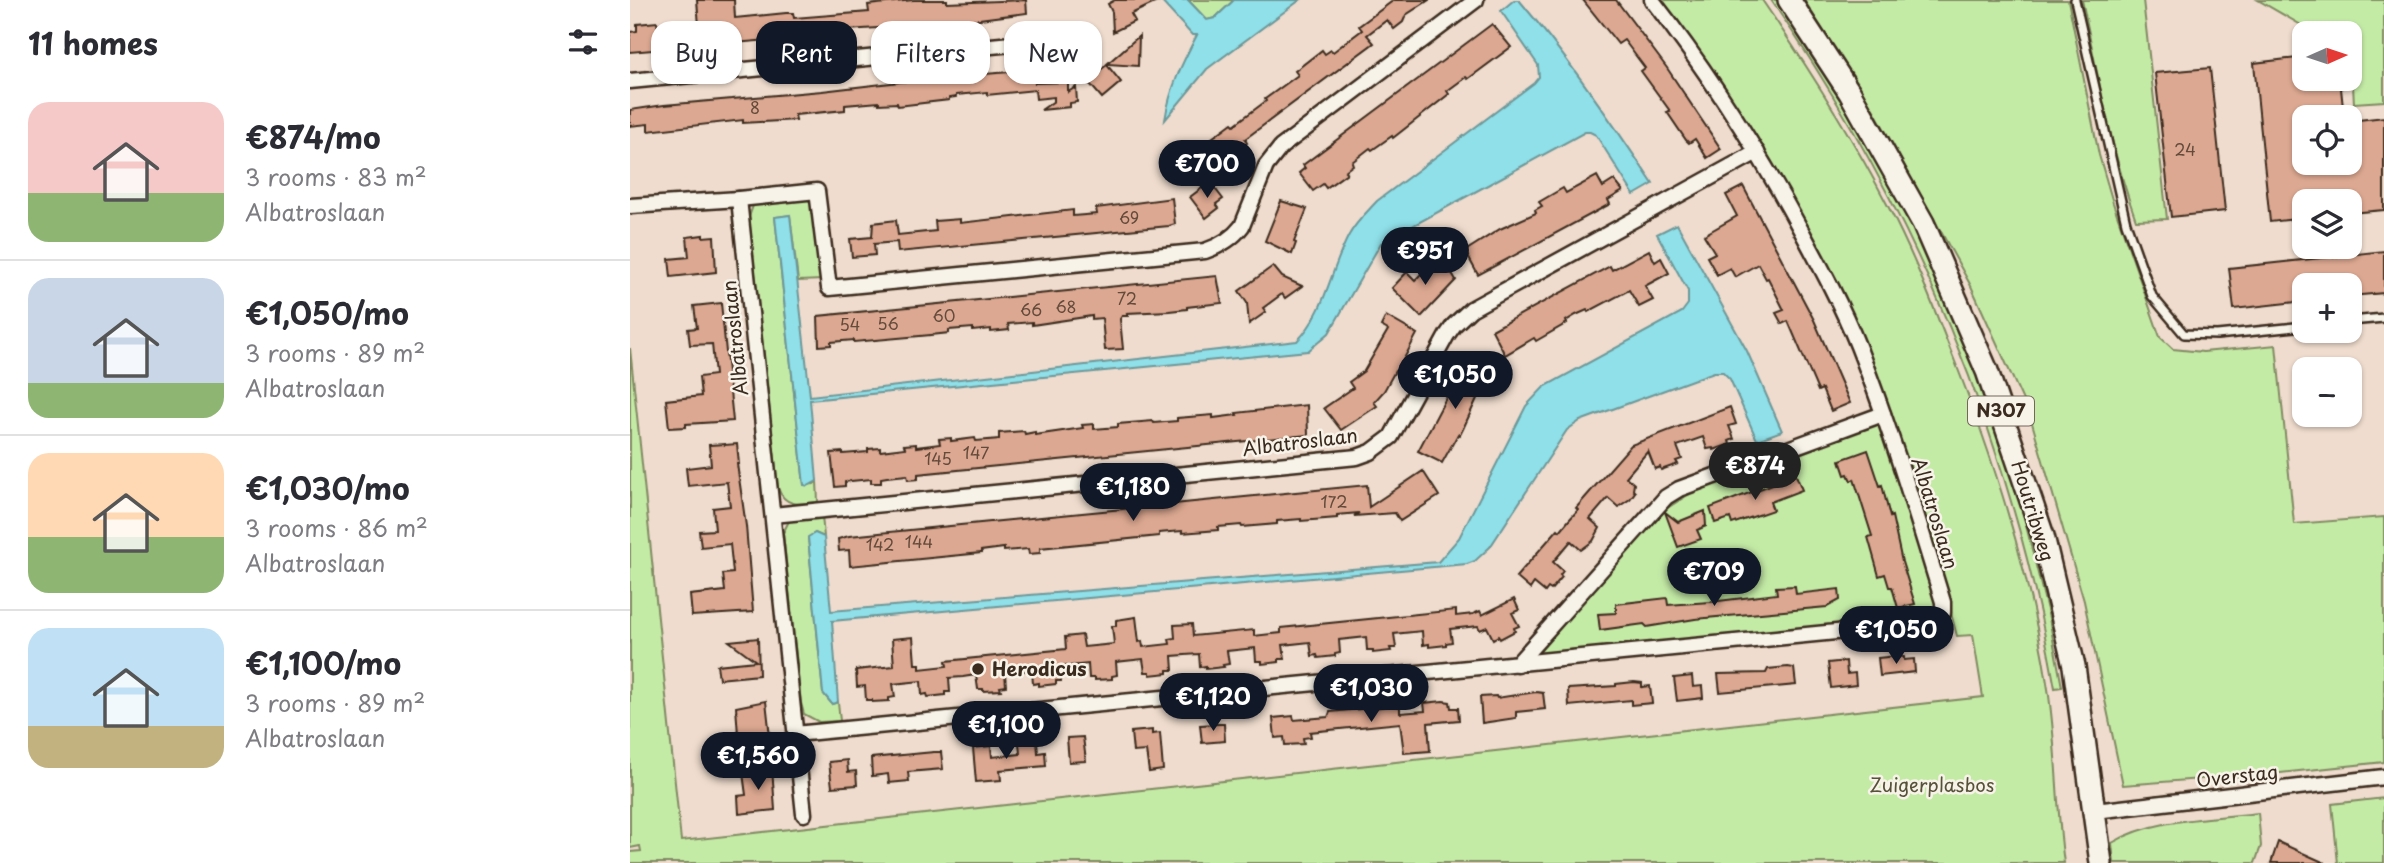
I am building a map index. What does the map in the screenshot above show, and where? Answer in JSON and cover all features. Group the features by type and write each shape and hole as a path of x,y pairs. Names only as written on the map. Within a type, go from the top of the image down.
{"main road":[{"name":"Houtribweg","path":"1788,0 1850,93 1923,223 1987,371 2046,549 2074,666 2101,863"}],"street":[{"path":"630,206 817,191 829,288 1205,251 1236,235 1266,166 1281,147 1476,0"},
{"name":"Albatroslaan","path":"795,734 1937,620 1943,613 1942,602 1904,473 1857,343 1823,271 1757,152 1713,82 1653,0"},
{"path":"630,80 1004,45"},
{"name":"Albatroslaan","path":"773,514 1357,457 1371,452 1391,437 1447,335 1471,309 1757,152"},
{"name":"Albatroslaan","path":"740,199 804,814"},
{"path":"1517,664 1666,497 1679,489 1883,414"},
{"name":"Overstag","path":"2095,811 2384,777"}],"lane":[{"path":"2076,0 2126,223 2152,296 2184,334 2217,335 2292,327"},
{"path":"2362,320 2384,318"}],"green space":[{"path":"1188,0 1234,0 1215,18 1207,20"},
{"name":"Zuigerplasbos","path":"1657,0 1762,0 1845,128 1905,241 1980,428 2008,514 2031,600 2048,689 2064,863 630,863 630,852 641,851 640,846 630,848 630,348 681,841 1983,697 1973,635 1957,636 1929,530 1897,434 1843,304"},
{"path":"1771,0 1778,0 1836,86 1918,235 1971,359 2015,481 2049,618 2062,687 2055,688 2036,596 2012,505 1984,416 1950,329 1912,243 1870,160"},
{"path":"1804,0 2068,0 2099,155 2160,337 2173,349 2203,352 2276,345 2294,524 2384,517 2384,762 2123,785 2084,601 2030,416 1971,286 1875,112"},
{"path":"2082,0 2143,0 2167,219 2136,220 2112,139"},
{"path":"2258,0 2384,0 2384,101 2354,103 2353,91 2362,91 2362,21 2294,21"},
{"path":"804,197 811,202 816,212 823,280 798,281 790,215 775,217 804,485 817,481 818,502 800,504 789,502 778,488 749,217 754,203"},
{"path":"1880,421 1931,577 1938,612 1927,616 1537,655 1658,514 1691,493"},
{"path":"822,516 824,537 815,533 808,538 823,693 832,704 838,702 840,721 819,722 804,714 801,703 783,533 789,521"},
{"path":"2384,798 2384,863 2338,863 2332,804"},
{"path":"2258,813 2261,846 2255,863 2114,863 2112,843 2146,829 2183,821"}],"water":[{"path":"1160,0 1188,0 1207,20 1215,18 1234,0 1300,0 1207,69 1165,120 1177,76 1197,35 1192,35"},
{"path":"1514,0 1519,0 1572,67 1653,184 1634,195 1596,135 1585,132 1381,243 1329,333 1308,351 810,400 817,481 808,486 804,485 775,217 790,215 810,396 1297,341 1315,317 1349,235 1377,201 1539,77 1538,65 1501,11"},
{"path":"1677,224 1747,351 1782,431 1757,440 1730,379 1723,372 1714,372 1580,421 1567,430 1490,547 1475,561 1467,564 832,621 838,702 832,704 823,693 808,537 815,533 824,537 831,611 1438,562 1459,538 1526,406 1544,387 1682,312 1688,304 1688,291 1657,234"}],"building":[{"path":"697,0 734,0 735,18 786,13 793,13 794,18 869,12 868,5 913,0 947,0 947,3 1026,0 1027,13 964,21 871,21 871,28 857,29 857,21 756,21 756,41 742,42 742,21 699,21"},
{"path":"1115,0 1161,0 1131,14 1135,21 1113,32 1112,12 1108,4"},
{"path":"1394,0 1429,0 1406,15 1403,22 1394,29 1387,20 1367,35 1374,43 1245,139 1247,143 1230,158 1235,165 1229,169 1232,173 1218,183 1205,165 1219,155 1208,141 1266,101 1265,99 1298,75 1295,71 1322,50 1325,54 1331,50 1333,52 1362,30 1359,26"},
{"path":"1583,0 1616,0 1667,68 1721,149 1707,158 1695,139 1689,143 1686,140 1667,112 1670,111 1641,71 1645,68 1624,40 1618,44"},
{"path":"651,23 651,50 630,52 630,32 637,31 637,24"},
{"path":"1492,24 1511,47 1447,91 1449,94 1393,138 1392,136 1372,150 1370,148 1352,162 1353,165 1345,171 1347,173 1326,188 1323,184 1313,191 1299,173 1305,168 1303,165"},
{"path":"1139,36 1138,66 1107,64"},
{"path":"2292,59 2292,91 2341,91 2343,105 2292,105 2292,175 2362,175 2362,120 2384,117 2384,210 2362,212 2362,189 2292,189 2292,219 2270,222 2254,63"},
{"path":"1107,65 1121,82 1102,98 1090,84 1102,84 1102,69"},
{"path":"2210,68 2225,211 2171,217 2155,73"},
{"path":"1004,72 1004,84 1068,84 1068,92 1076,87 1077,102 1070,103 1070,107 1041,110 1054,101 1054,97 1036,99 1035,90 987,95 987,92 898,106 897,103 879,102 845,105 845,110 795,115 796,120 743,123 743,120 648,131 648,124 630,126 630,110 664,105 882,84 990,84 990,74"},
{"path":"1597,176 1603,187 1614,180 1623,191 1608,200 1610,204 1478,275 1465,251 1500,229 1536,213 1535,210 1542,206 1539,202 1563,188 1566,193"},
{"path":"1210,182 1223,199 1216,204 1219,208 1206,218 1190,197"},
{"path":"1743,186 1814,320 1850,403 1831,411 1822,389 1818,391 1788,321 1782,324 1776,313 1784,310 1758,264 1735,277 1730,268 1717,275 1707,257 1715,253 1704,235 1737,216 1726,195"},
{"path":"1172,198 1175,224 1169,226 898,252 897,242 874,244 875,255 852,257 850,239 872,237 873,223 896,220 898,235 936,231 935,221 960,219 960,223 1073,210 1073,216 1097,214 1096,208"},
{"path":"1281,201 1307,209 1292,254 1265,241"},
{"path":"714,236 716,272 671,277 669,259 689,257 687,237"},
{"path":"1649,250 1655,262 1661,258 1669,273 1645,286 1653,300 1639,307 1629,290 1588,312 1587,310 1576,315 1536,341 1534,338 1505,355 1492,330 1610,266 1612,270"},
{"path":"2384,251 2384,293 2362,295 2362,273 2292,273 2292,302 2234,309 2229,268 2311,259 2362,259 2362,253"},
{"path":"1436,259 1438,263 1444,259 1456,280 1421,317 1392,288 1407,272 1415,280"},
{"path":"1273,266 1282,277 1302,286 1285,298 1282,294 1263,308 1266,312 1249,324 1247,303 1239,291"},
{"path":"1217,276 1222,303 1169,311 1127,313 1128,316 1122,316 1123,349 1105,350 1102,318 1092,319 1092,316 1032,325 1032,322 1008,324 1009,330 991,332 991,329 973,331 973,328 931,335 831,342 831,345 819,346 818,316"},
{"path":"721,303 733,421 686,424 686,427 669,428 666,400 701,396 699,377 715,375 712,344 690,345 688,329 697,328 694,306"},
{"path":"1386,316 1417,334 1397,372 1395,371 1384,391 1374,402 1377,406 1341,430 1324,408 1353,388 1349,382 1364,371 1388,330 1381,326"},
{"path":"1467,358 1493,372 1488,382 1485,381 1460,435 1458,434 1442,463 1418,451"},
{"path":"1307,405 1308,435 918,474 918,479 908,480 907,475 887,477 881,478 881,483 871,483 871,479 845,482 845,486 835,487 831,453 940,444 939,439 951,438 951,441 999,439 999,433 1024,431 1025,434 1035,432 1035,435 1083,428 1082,425 1094,424 1094,429 1118,427 1118,424 1177,421 1177,418 1213,415 1213,418"},
{"path":"1730,407 1736,424 1729,426 1734,439 1729,441 1730,444 1714,450 1707,449 1703,437 1677,446 1682,459 1676,461 1678,464 1661,470 1660,467 1655,469 1648,451 1626,477 1634,484 1635,492 1630,499 1618,507 1608,498 1590,519 1600,528 1593,541 1581,550 1571,541 1553,562 1563,571 1560,575 1562,577 1551,590 1548,588 1545,592 1534,583 1530,589 1516,577 1558,529 1560,531 1578,510 1576,508 1631,445"},
{"path":"737,444 753,612 692,616 690,595 725,591 723,574 733,573 730,544 701,547 699,531 715,530 713,508 730,506 727,482 688,486 686,468 711,465 709,445"},
{"path":"1868,450 1880,486 1882,485 1890,517 1892,516 1915,604 1898,608 1885,574 1879,576 1868,537 1872,536 1854,479 1851,481 1848,474 1845,475 1840,460"},
{"path":"1423,471 1439,496 1400,521 1395,513 1354,516 1359,513 1337,515 1337,518 1277,521 1277,524 1218,527 1218,530 1159,533 1159,536 1040,548 1040,553 1029,554 1028,549 1004,551 1004,548 981,553 850,566 849,550 839,551 838,539 849,536 1367,485 1369,507"},
{"path":"1796,475 1802,490 1770,502 1773,510 1732,524 1730,518 1715,523 1710,508"},
{"path":"1705,511 1706,526 1697,530 1701,539 1678,547 1665,512 1678,522"},
{"path":"1795,586 1796,594 1839,589 1840,600 1827,607 1600,630 1598,614 1616,613 1616,604 1667,598 1668,605 1710,602 1777,594 1776,587"},
{"path":"1514,599 1519,610 1512,613 1519,626 1500,639 1498,636 1493,639 1487,627 1480,630 1478,626 1450,629 1452,642 1429,647 1429,644 1423,645 1422,631 1394,634 1396,648 1373,653 1373,650 1367,650 1366,637 1339,640 1340,653 1318,658 1317,655 1312,656 1310,642 1283,645 1285,659 1262,664 1262,661 1256,661 1255,648 1227,651 1229,664 1206,669 1206,666 1200,667 1199,654 1172,656 1173,670 1150,675 1150,672 1145,672 1143,659 1116,662 1117,675 1112,676 1112,679 1089,678 1088,664 1060,667 1061,681 1039,686 1039,683 1033,684 1032,670 1005,673 1006,686 1000,687 1001,690 978,689 976,675 949,678 950,692 928,697 927,694 922,695 921,681 893,684 895,697 889,698 889,701 866,700 865,686 857,687 856,670 894,666 892,639 913,637 915,664 920,664 920,669 947,666 946,661 1066,649 1065,637 1082,635 1084,647 1114,644 1112,626 1116,626 1116,620 1136,617 1139,642 1142,641 1143,647 1170,644 1169,639 1175,638 1174,625 1192,624 1193,636 1254,630 1254,636 1281,633 1281,628 1456,610 1456,616 1480,611 1482,615"},
{"path":"758,638 759,675 719,679 717,665 756,661 729,641"},
{"path":"1904,657 1904,660 1914,659 1915,672 1880,676 1878,658"},
{"path":"1846,661 1847,674 1855,673 1856,685 1831,688 1828,663"},
{"path":"1794,668 1796,685 1720,692 1718,674 1766,673 1768,669"},
{"path":"1692,676 1693,687 1702,686 1703,698 1677,701 1674,678"},
{"path":"1642,683 1642,687 1650,686 1652,703 1631,705 1631,700 1569,706 1568,689"},
{"path":"1543,693 1545,709 1516,712 1516,718 1482,723 1480,697 1497,698"},
{"path":"766,701 770,737 764,737 765,746 739,748 736,707"},
{"path":"1450,702 1451,708 1458,708 1459,720 1428,723 1430,751 1404,753 1400,723 1310,732 1311,737 1303,738 1304,744 1285,745 1284,737 1275,738 1273,718 1293,716 1294,720 1328,717 1330,712 1392,706 1400,707 1400,713 1425,711 1424,703"},
{"path":"1224,724 1225,741 1202,743 1200,725"},
{"path":"1152,730 1152,734 1160,733 1163,770 1149,772 1146,751 1133,752 1131,732"},
{"path":"1083,737 1086,761 1069,762 1067,738"},
{"path":"1037,741 1038,753 1045,752 1046,766 1000,770 1001,780 976,782 973,748 991,746 992,757 1020,754 1019,743"},
{"path":"941,752 943,769 908,772 909,781 889,783 888,774 872,776 871,758"},
{"path":"847,760 848,772 856,771 857,785 832,787 829,762"},
{"path":"772,767 775,810 739,814 738,796 746,795 743,773"},
{"path":"2278,842 2325,863 2271,863"}],"place":[{"name":"Herodicus","path":"978,669"}]}
